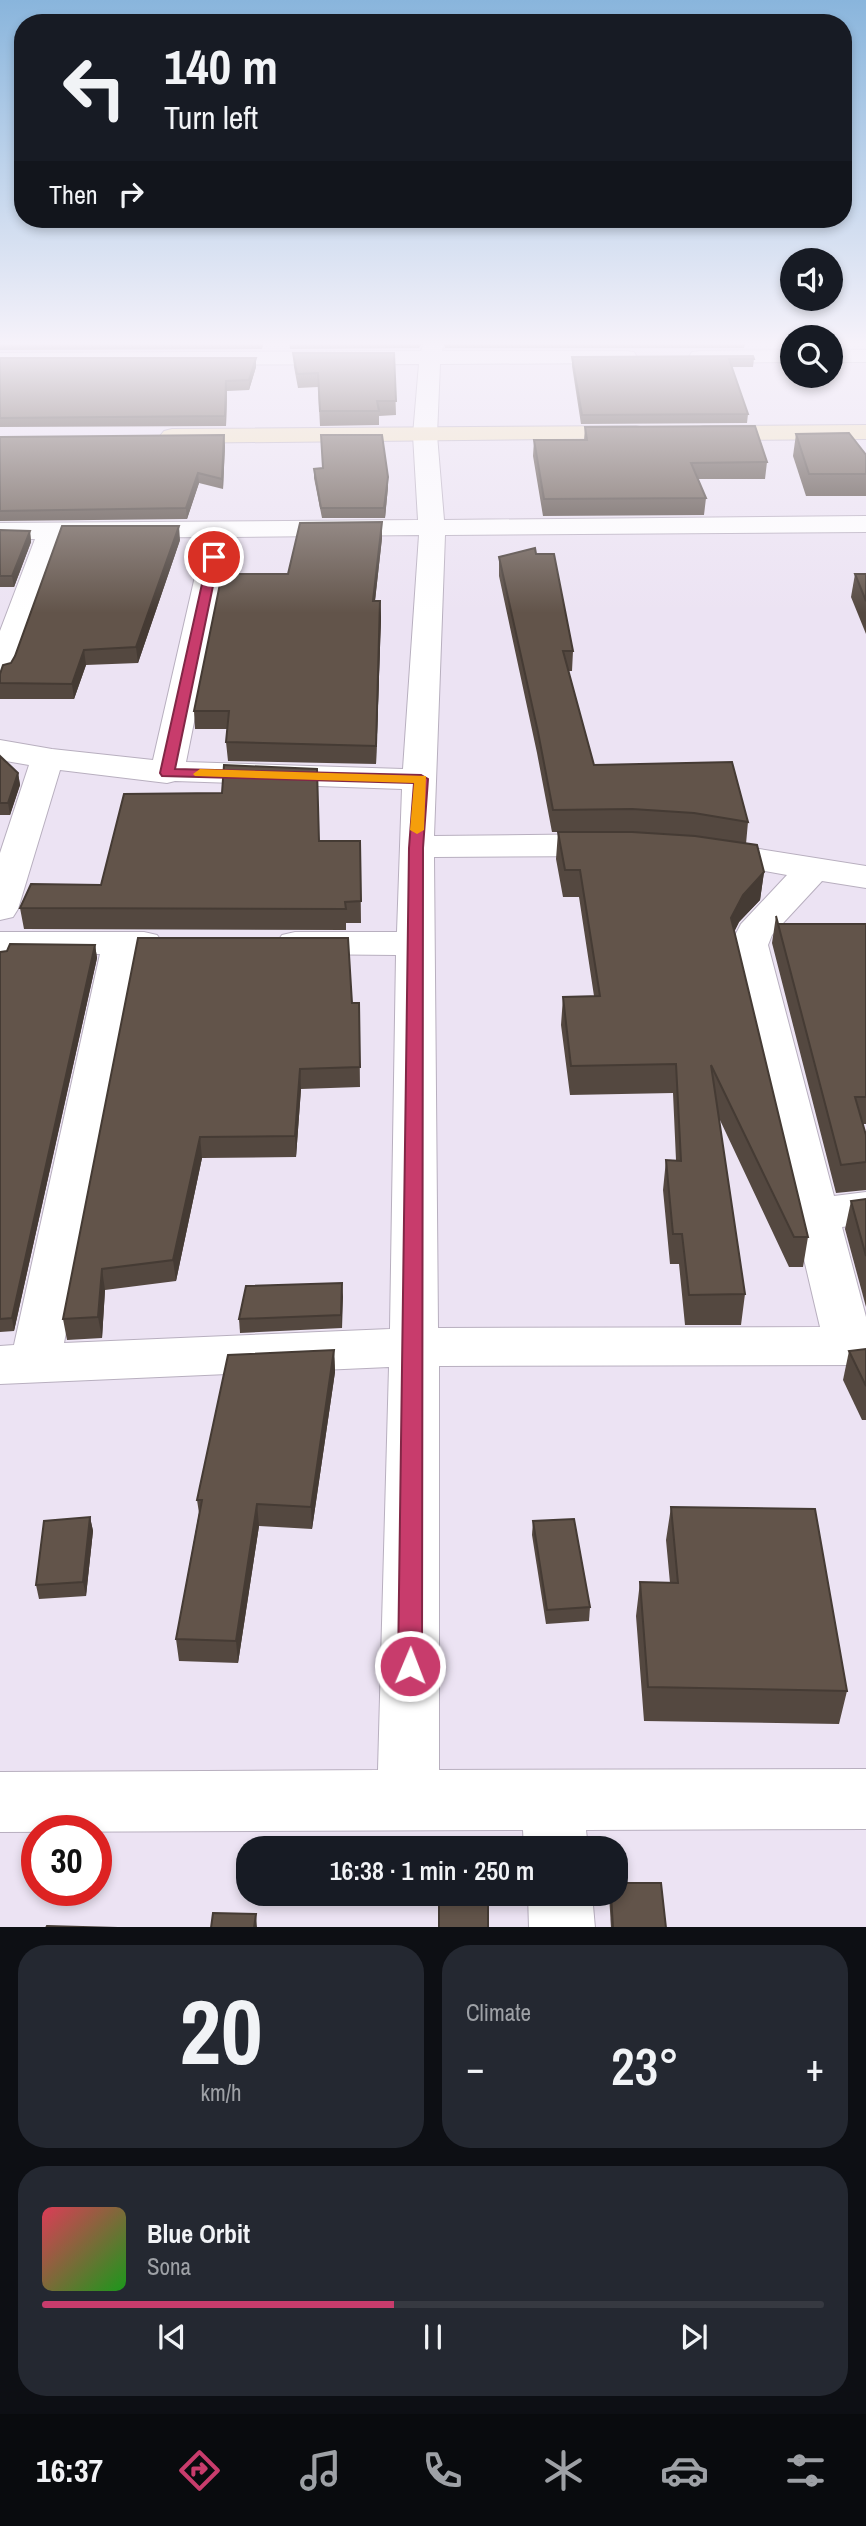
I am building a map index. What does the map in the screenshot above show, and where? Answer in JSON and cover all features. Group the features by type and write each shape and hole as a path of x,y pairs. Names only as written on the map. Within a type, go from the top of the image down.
{"street":[{"path":"151,436 659,433"},
{"path":"687,433 700,433"},
{"path":"408,1798 414,1347 416,848 432,529 425,435"},
{"path":"0,531 866,524"},
{"path":"167,773 219,530"},
{"path":"0,671 51,531"},
{"path":"0,750 47,759 167,773 421,779"},
{"path":"0,909 47,759"},
{"path":"416,848 643,846"},
{"path":"680,848 866,877"},
{"path":"121,943 18,1365 414,1347 858,1346 816,1214 749,945 754,932 813,869"},
{"path":"0,943 174,943"},
{"path":"255,943 416,944"},
{"path":"816,1214 866,1208"},
{"path":"0,1802 408,1798 554,1823 866,1799"},
{"path":"560,1906 562,1927"}],"building":[{"path":"586,433 757,433 767,462 691,463 706,498 544,499 534,440 587,440"},
{"path":"849,433 866,455 866,474 809,474 796,434"},
{"path":"224,435 222,479 198,473 186,508 0,511 0,437"},
{"path":"321,435 382,435 388,477 384,508 321,508 314,469 323,468"},
{"path":"382,522 373,601 380,601 376,746 226,742 229,711 194,711 222,574 288,574 300,523"},
{"path":"62,526 179,526 136,647 84,650 72,684 0,683 3,665 11,663 15,656"},
{"path":"0,530 30,531 12,576 0,576"},
{"path":"535,548 536,554 554,554 573,651 563,651 594,765 732,762 748,822 694,813 632,809 553,810 499,557"},
{"path":"855,574 866,574 866,601"},
{"path":"0,756 18,773 8,803 0,803"},
{"path":"224,765 317,769 319,841 360,841 361,901 345,902 346,909 20,908 31,884 101,885 124,794 222,793"},
{"path":"558,832 632,832 695,836 757,845 764,872 743,895 731,918 808,1237 794,1237 711,1065 745,1294 689,1295 682,1234 673,1234 666,1160 681,1161 676,1064 571,1066 563,997 600,996 580,870 565,870"},
{"path":"778,924 866,924 866,1097 855,1097 866,1135 866,1162 841,1165"},
{"path":"138,938 348,938 352,1003 359,1003 360,1067 300,1069 295,1136 200,1137 173,1260 102,1269 98,1317 63,1319"},
{"path":"10,944 95,945 12,1318 0,1319 0,952 7,951"},
{"path":"866,1199 866,1256 851,1201"},
{"path":"342,1283 341,1315 239,1319 246,1286"},
{"path":"866,1349 866,1386 849,1351"},
{"path":"334,1350 311,1507 257,1504 236,1641 176,1639 202,1500 197,1500 228,1355"},
{"path":"671,1507 815,1509 847,1691 648,1687 640,1582 678,1583"},
{"path":"90,1517 83,1582 36,1585 44,1521"},
{"path":"574,1519 590,1607 547,1610 533,1521"},
{"path":"628,1883 661,1883 666,1927 613,1927 612,1906 628,1906"},
{"path":"439,1906 488,1906 488,1927 439,1927"},
{"path":"213,1913 256,1914 254,1927 211,1927"}],"slow traffic":[{"path":"200,774 421,779 417,830"}],"route":[{"path":"214,557 167,773 421,779 416,848 410,1666"}]}
